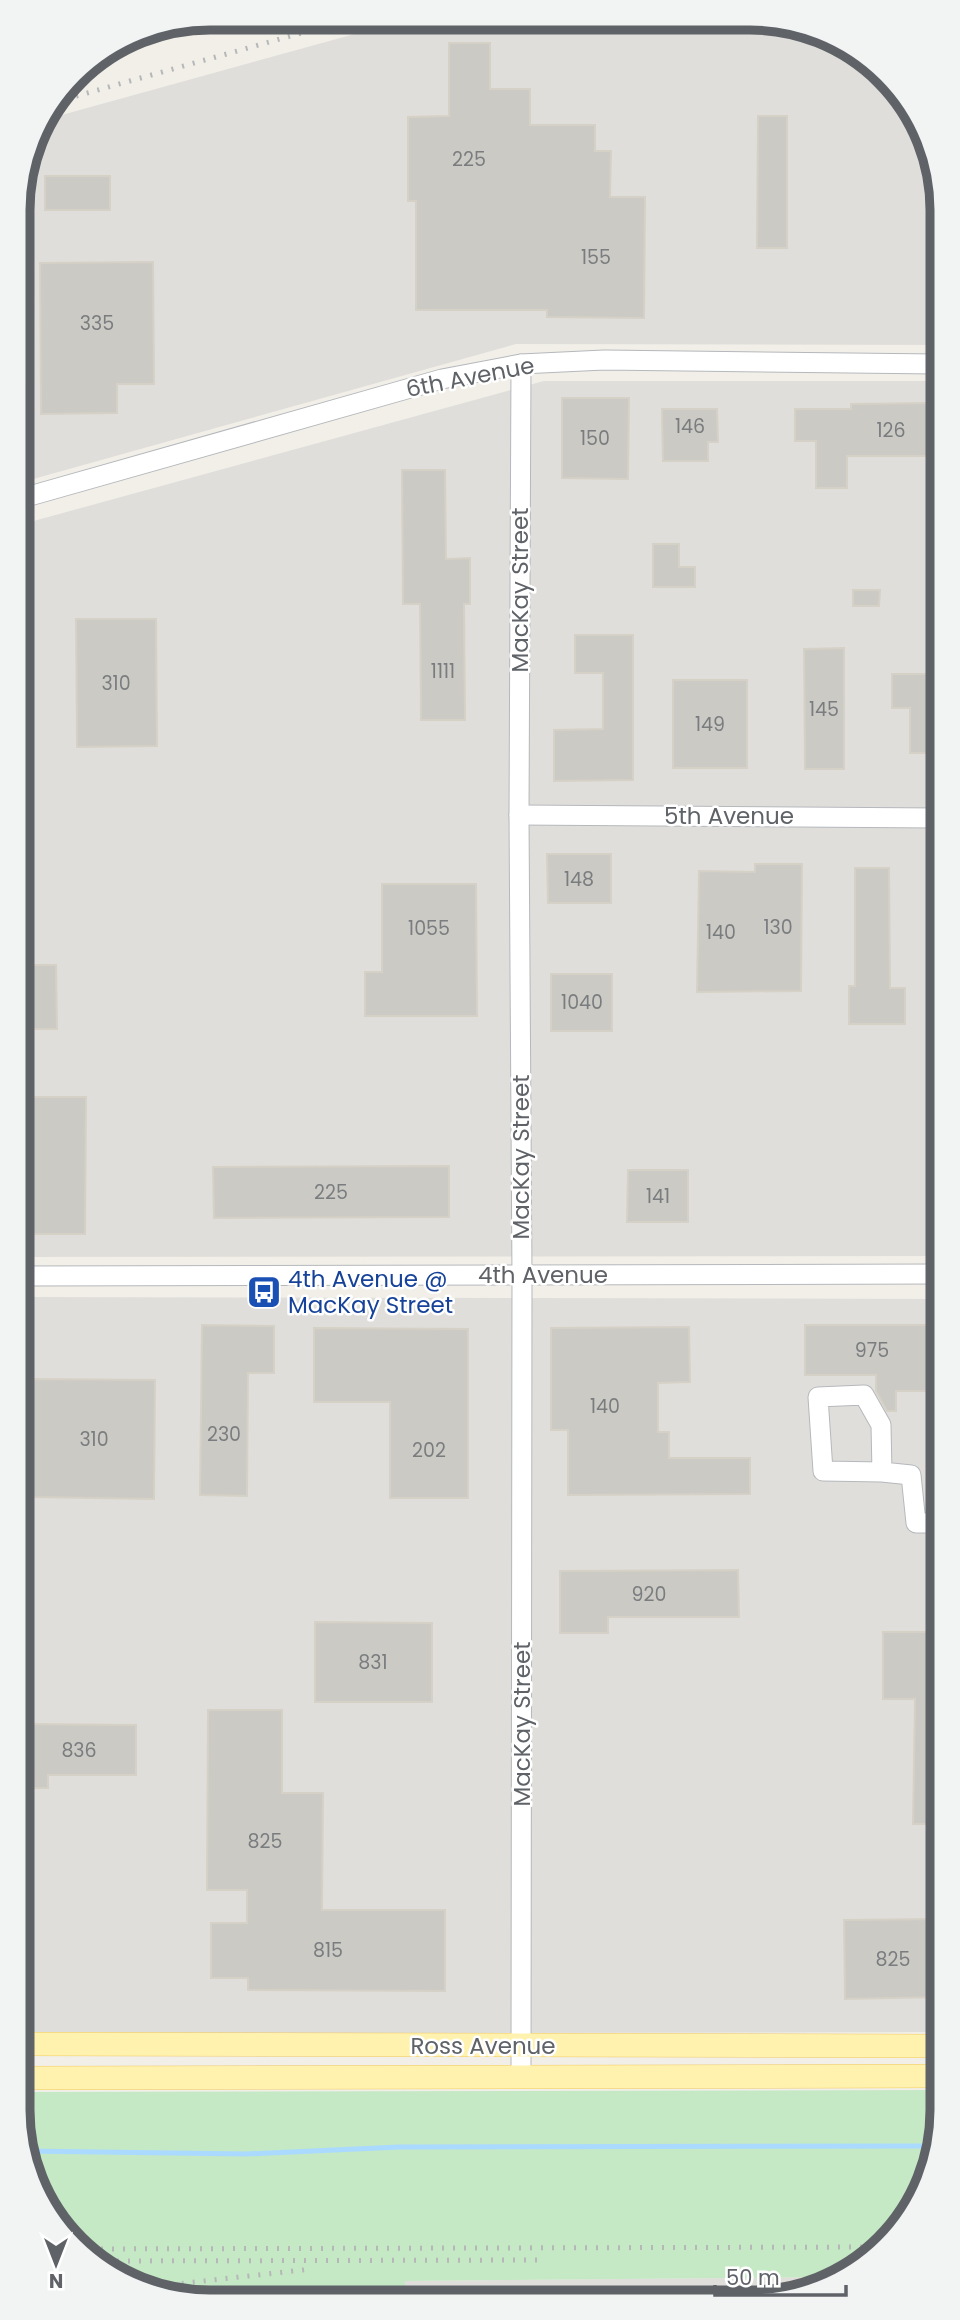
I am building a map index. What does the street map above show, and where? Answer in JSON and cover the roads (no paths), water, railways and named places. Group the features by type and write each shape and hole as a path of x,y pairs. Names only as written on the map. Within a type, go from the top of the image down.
{"main road":[{"name":"Ross Avenue","path":"30,2045 930,2046"},
{"name":"Ross Avenue","path":"30,2078 930,2076"}],"street":[{"name":"6th Avenue","path":"30,496 442,379 521,364 604,360 930,363"},
{"name":"MacKay Street","path":"521,364 521,2077"},
{"name":"5th Avenue","path":"519,815 930,818"},
{"name":"4th Avenue","path":"30,1276 930,1274"},
{"path":"882,1472 881,1425 864,1395 818,1397 822,1471 911,1475 916,1523 930,1523"}],"waterway":[{"path":"35,2151 246,2154 399,2147 927,2146"}],"railway":[{"path":"69,98 312,30"},
{"path":"95,2249 868,2247"},
{"path":"112,2261 544,2260"},
{"path":"167,2285 312,2269"}],"place":[{"name":"4th Avenue @ MacKay Street","path":"264,1292"}]}
